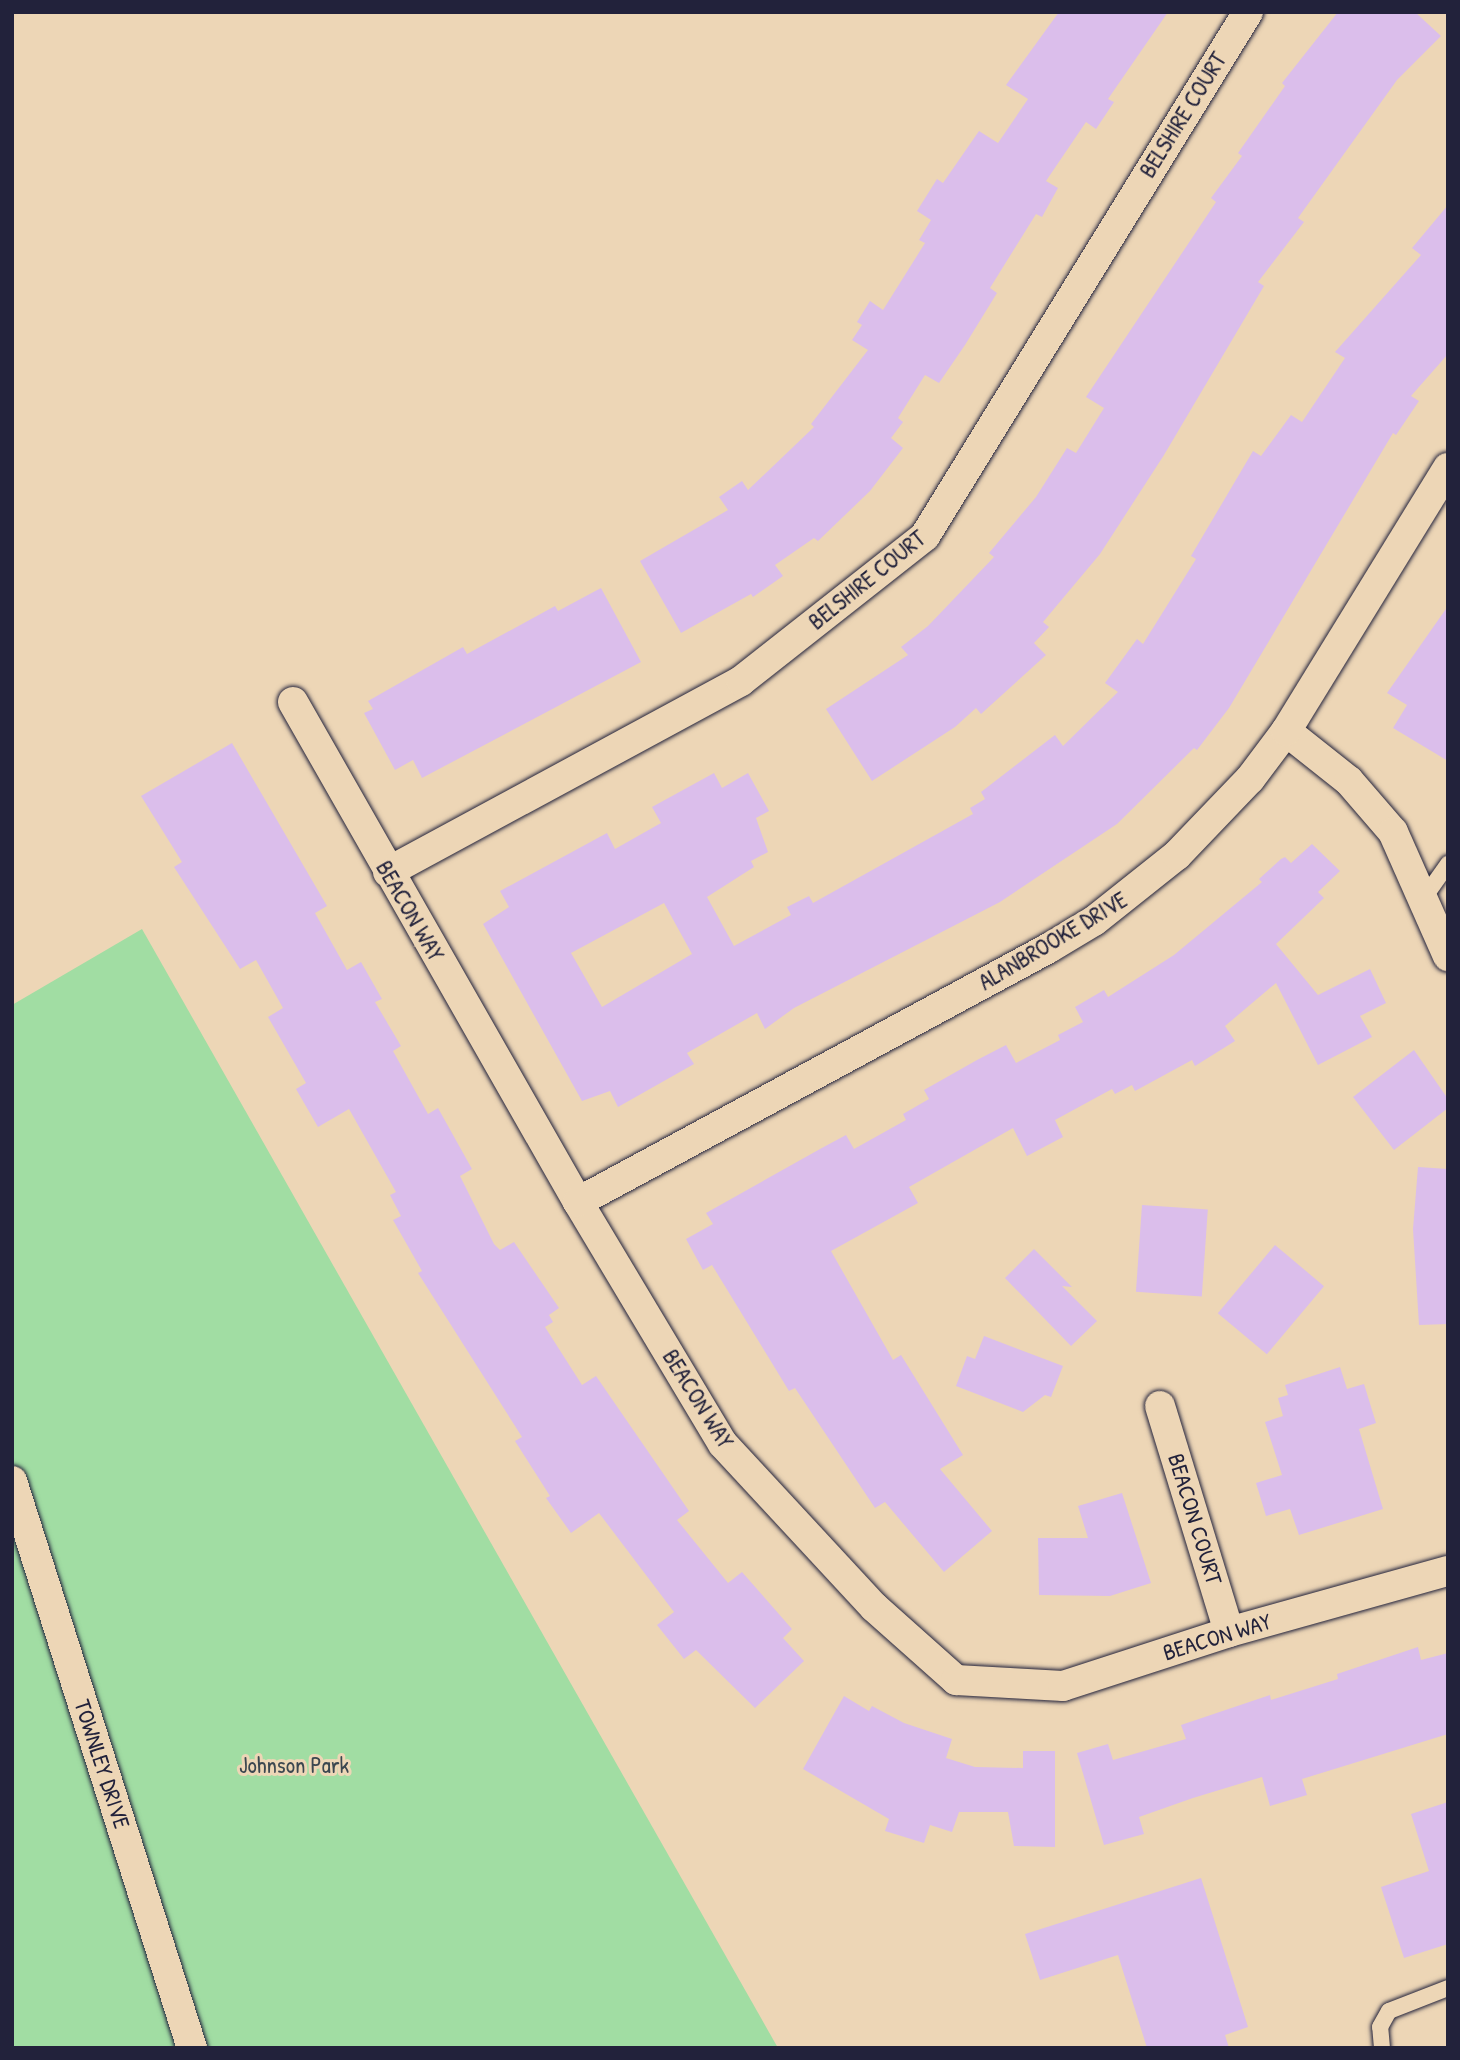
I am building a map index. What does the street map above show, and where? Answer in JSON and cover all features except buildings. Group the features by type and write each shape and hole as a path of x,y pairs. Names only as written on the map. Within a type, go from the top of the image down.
{"street":[{"name":"BELSHIRE COURT","path":"388,872 741,681 925,536 1248,12"},
{"name":"ALANBROOKE DRIVE","path":"578,1202 1094,920 1178,855 1215,818 1286,731 1448,468"},
{"name":"BEACON WAY","path":"293,702 578,1202 723,1444 874,1607 956,1680 1063,1686 1229,1632 1448,1571"},
{"path":"1286,731 1349,781 1393,832 1421,902 1448,956"},
{"name":"BEACON COURT","path":"1160,1406 1229,1632"},
{"name":"TOWNLEY DRIVE","path":"12,1481 192,2048"}],"lane":[{"path":"1421,902 1448,864"},
{"path":"1382,2048 1380,2027 1389,2011 1448,1988"}],"green space":[{"name":"Johnson Park","path":"142,929 778,2048 12,2048 12,1005"}]}
